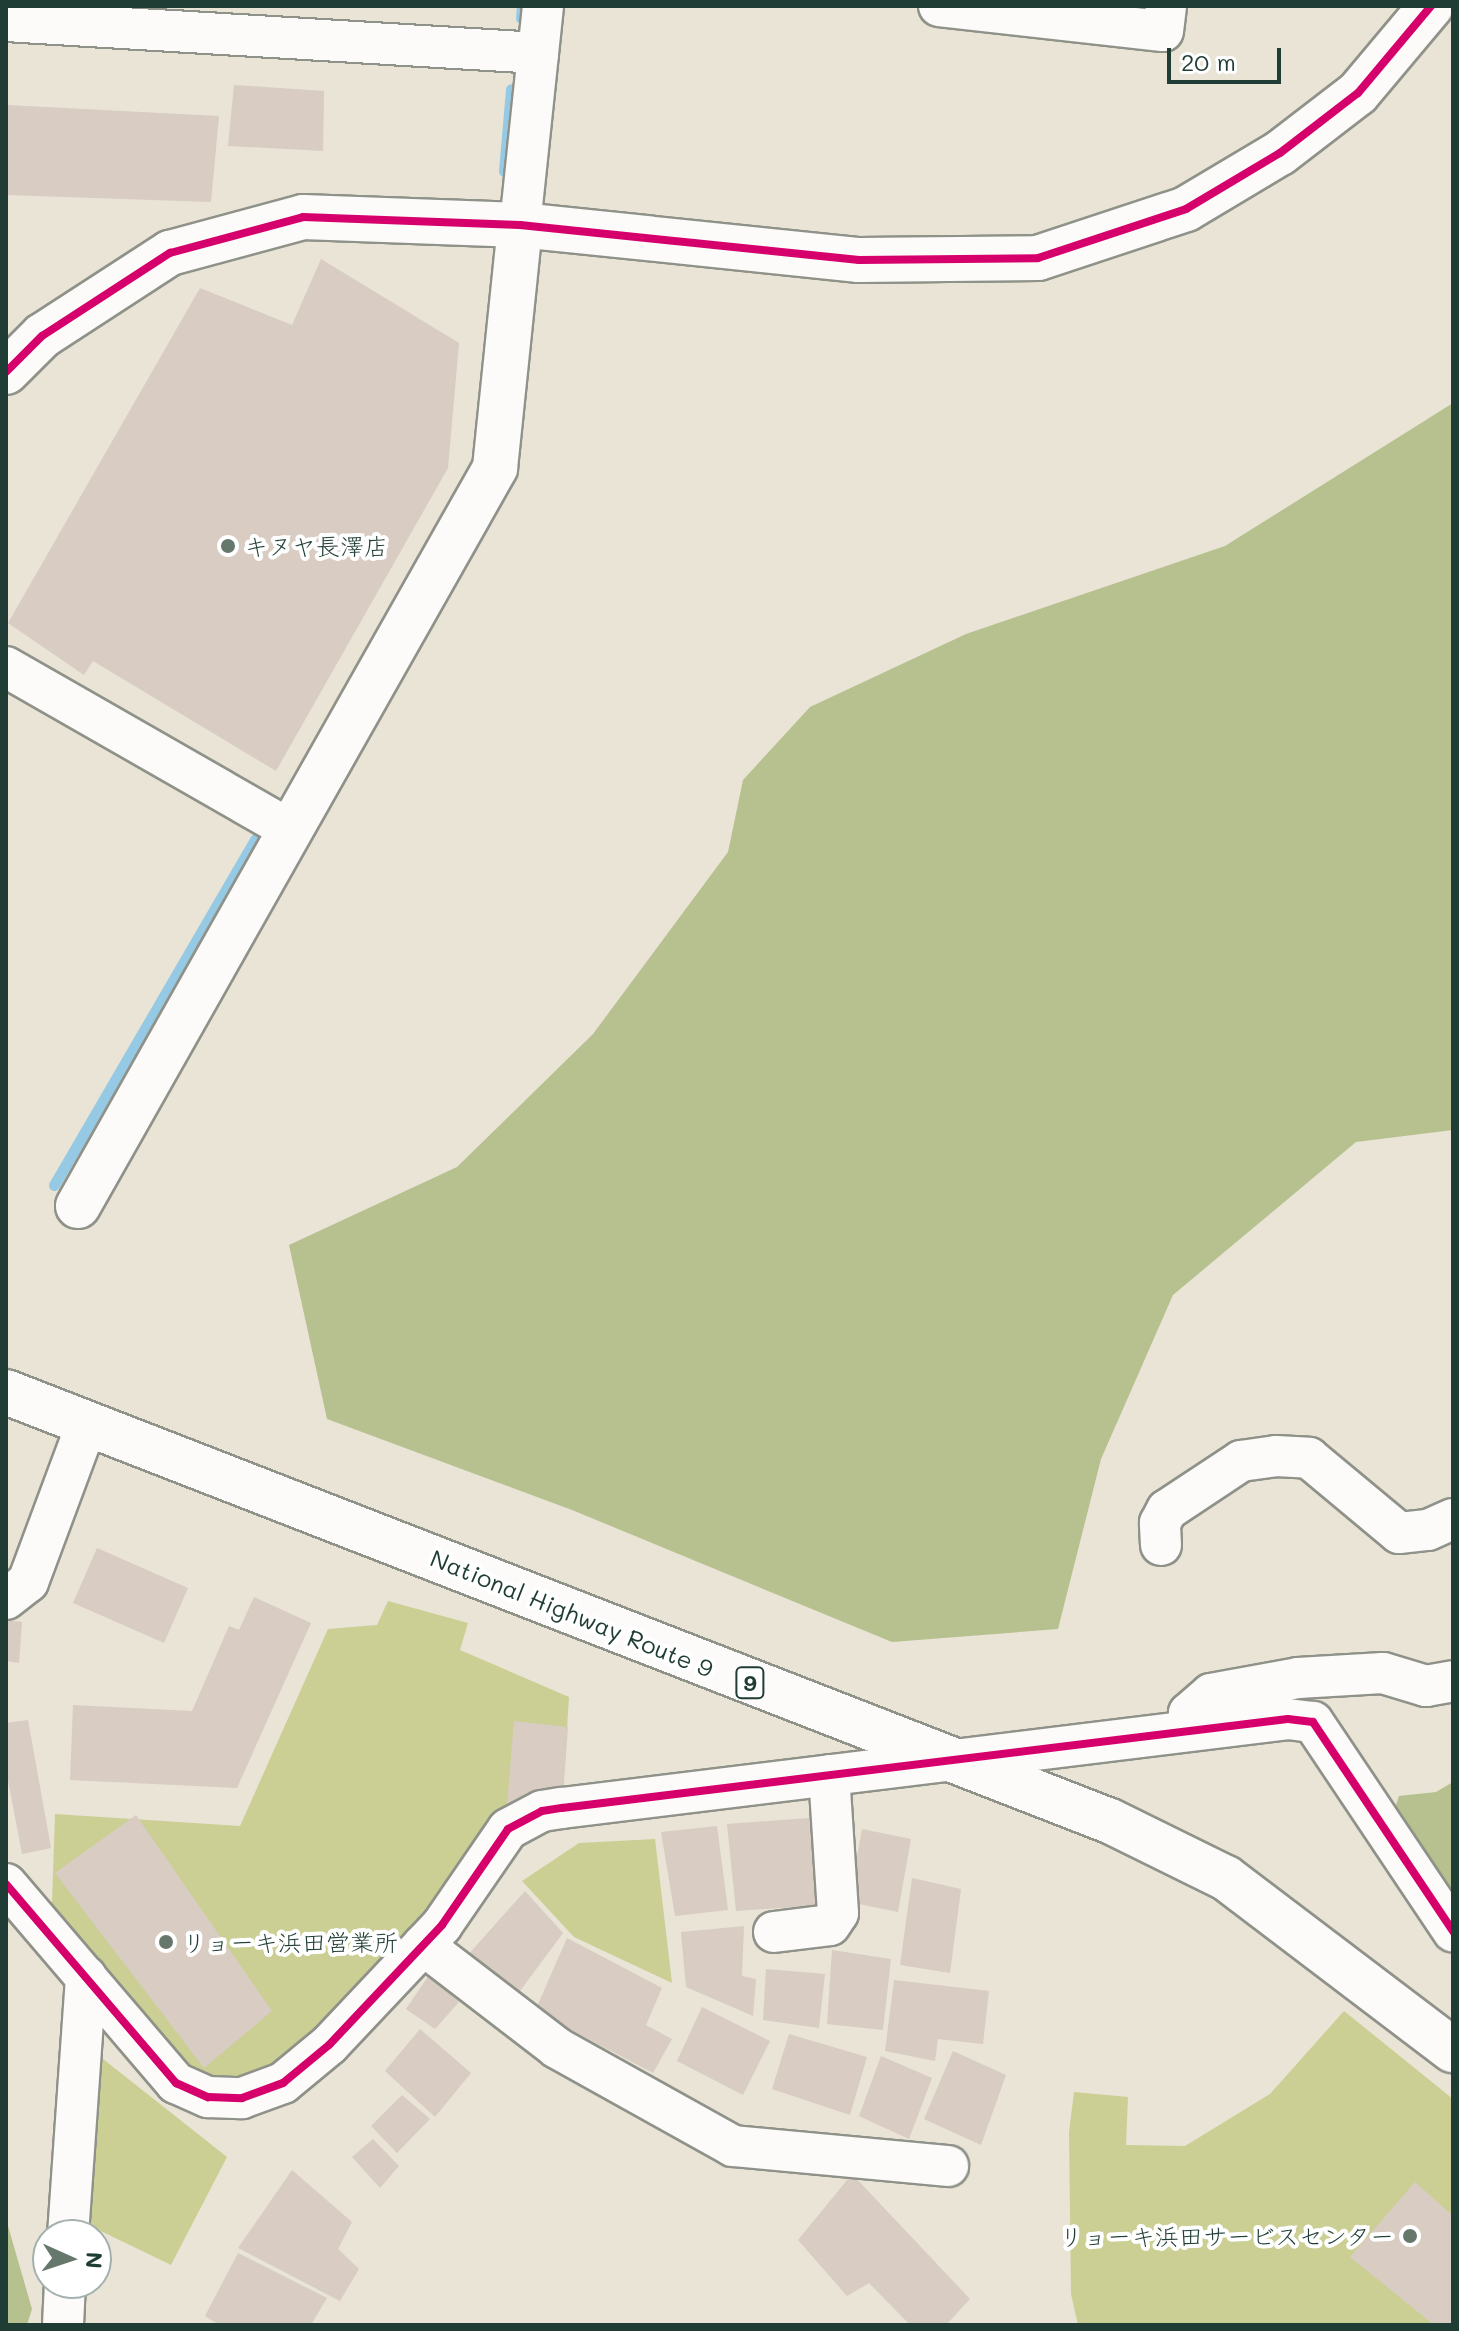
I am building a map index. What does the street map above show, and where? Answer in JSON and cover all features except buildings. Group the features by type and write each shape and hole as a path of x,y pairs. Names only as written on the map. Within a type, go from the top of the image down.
{"main road":[{"path":"6,372 42,336 170,253 303,217 520,225 859,260 1038,258 1186,209 1280,153 1358,93 1431,6"},
{"path":"78,1206 495,468 520,225"},
{"name":"National Highway Route 9","path":"6,1392 1110,1821 1226,1878 1453,2050"}],"street":[{"path":"520,225 543,6"},
{"path":"939,6 1163,31 1166,6"},
{"path":"6,21 538,53"},
{"path":"6,667 291,830"},
{"path":"6,1599 28,1582 87,1423"},
{"path":"1161,1545 1160,1523 1167,1510 1241,1461 1276,1456 1309,1458 1399,1533 1428,1530 1453,1519"},
{"path":"1188,1731 1189,1713 1211,1694 1298,1678 1383,1673 1426,1686 1453,1681"},
{"path":"6,1884 176,2083 208,2097 242,2098 283,2083 329,2045 423,1945 508,1829 542,1811 1288,1719 1313,1722 1453,1931"},
{"path":"774,1932 830,1925 838,1913 829,1775"},
{"path":"423,1945 557,2048 733,2146 948,2166"},
{"path":"69,2219 86,1977"},
{"path":"63,2325 64,2299"}],"green space":[{"path":"1453,403 1453,1130 1356,1142 1173,1295 1101,1459 1058,1629 892,1642 572,1510 327,1419 289,1245 457,1167 593,1034 728,852 743,780 810,707 966,634 1225,546"},
{"path":"388,1601 468,1623 460,1650 569,1697 562,1808 509,1821 293,2075 186,2087 38,1911 52,1902 55,1814 240,1826 328,1629 377,1625"},
{"path":"1453,1782 1453,1912 1392,1817 1399,1796 1436,1792"},
{"path":"655,1839 672,1983 574,1937 522,1881 579,1843"},
{"path":"1344,2011 1453,2099 1453,2325 1078,2325 1071,2294 1069,2132 1074,2092 1128,2097 1126,2145 1185,2146 1270,2094"},
{"path":"98,2055 227,2157 171,2265 112,2236 112,2219 78,2219"},
{"path":"6,2219 32,2309 27,2325 6,2325"}],"waterway":[{"path":"521,18 522,6"},
{"path":"504,171 511,89"},
{"path":"54,1185 255,839"}],"cycle path":[{"path":"6,372 42,336 170,253 303,217 520,225 859,260 1038,258 1186,209 1280,153 1358,93 1431,6"},
{"path":"6,1884 176,2083 208,2097 242,2098 283,2083 329,2045 442,1925 508,1829 542,1811 1288,1719 1313,1722 1453,1931"}],"place":[{"name":"キヌヤ長澤店","path":"228,546"},
{"name":"リョーキ浜田営業所","path":"166,1942"},
{"name":"リョーキ浜田サービスセンター","path":"1410,2236"}]}
